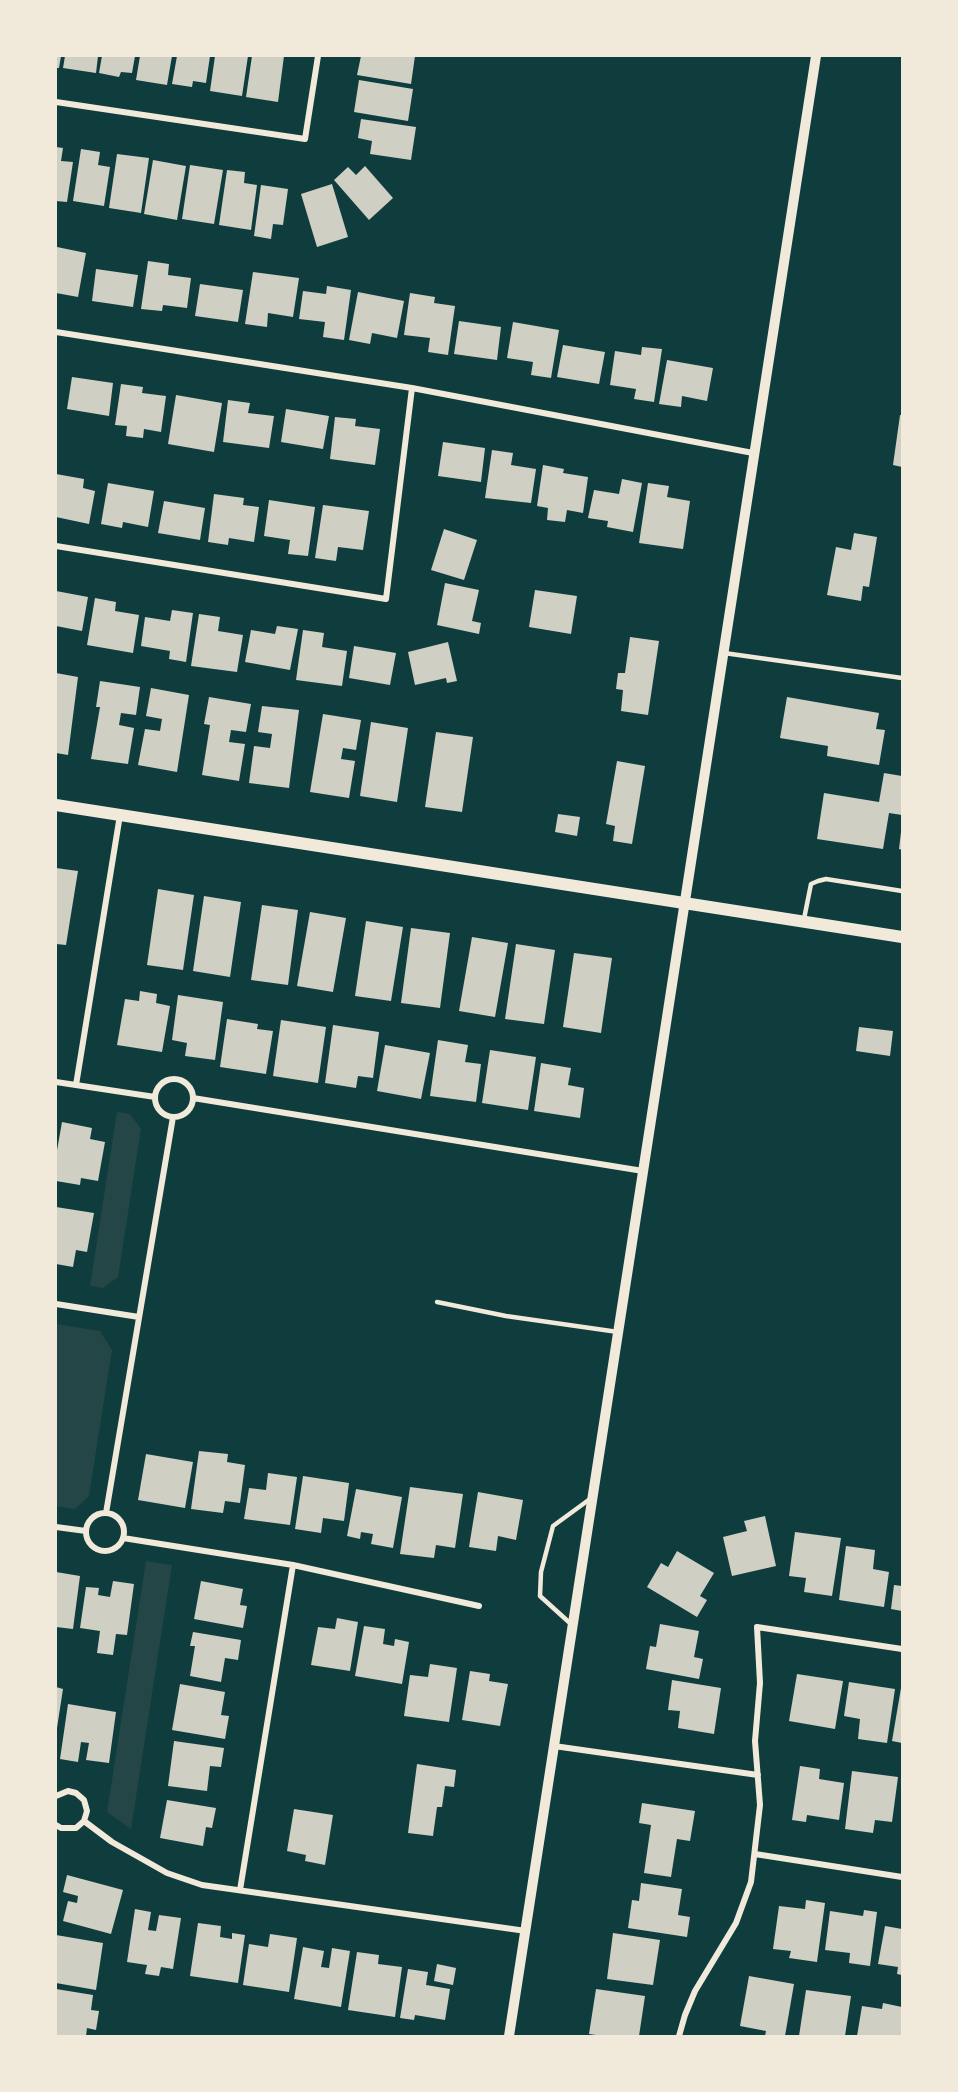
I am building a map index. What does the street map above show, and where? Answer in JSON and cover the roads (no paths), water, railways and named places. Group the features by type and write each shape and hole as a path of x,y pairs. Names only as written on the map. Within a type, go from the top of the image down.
{"main road":[{"path":"56,805 903,937"}],"street":[{"path":"56,102 305,139 318,56"},
{"path":"509,2037 816,56"},
{"path":"56,332 411,388 753,453"},
{"path":"56,546 386,599 411,388"},
{"path":"76,1085 120,815"},
{"path":"177,1080 189,1086 193,1098 185,1114 173,1117 167,1116 158,1108 155,1097 160,1085 165,1081 177,1080"},
{"path":"56,1082 155,1097"},
{"path":"193,1098 643,1171"},
{"path":"106,1513 173,1117"},
{"path":"56,1304 139,1317"},
{"path":"106,1513 121,1521 123,1538 117,1548 99,1550 90,1543 86,1532 87,1526 95,1516 106,1513"},
{"path":"56,1527 86,1532"},
{"path":"123,1538 293,1565 479,1606"},
{"path":"240,1890 293,1565"},
{"path":"679,2037 695,1991 736,1923 752,1882 760,1804 755,1741 760,1683 757,1627 903,1649"},
{"path":"554,1746 758,1775"},
{"path":"56,1796 68,1791 76,1793 82,1798 87,1811 84,1821 76,1828 61,1828 56,1825"},
{"path":"84,1821 112,1842 167,1873 202,1885 526,1931"},
{"path":"755,1854 903,1877"}],"lane":[{"path":"723,653 903,678"},
{"path":"803,922 811,884 818,881 826,879 903,891"},
{"path":"438,1302 506,1316 618,1332"},
{"path":"573,1625 540,1596 541,1572 553,1526 592,1498"}]}
